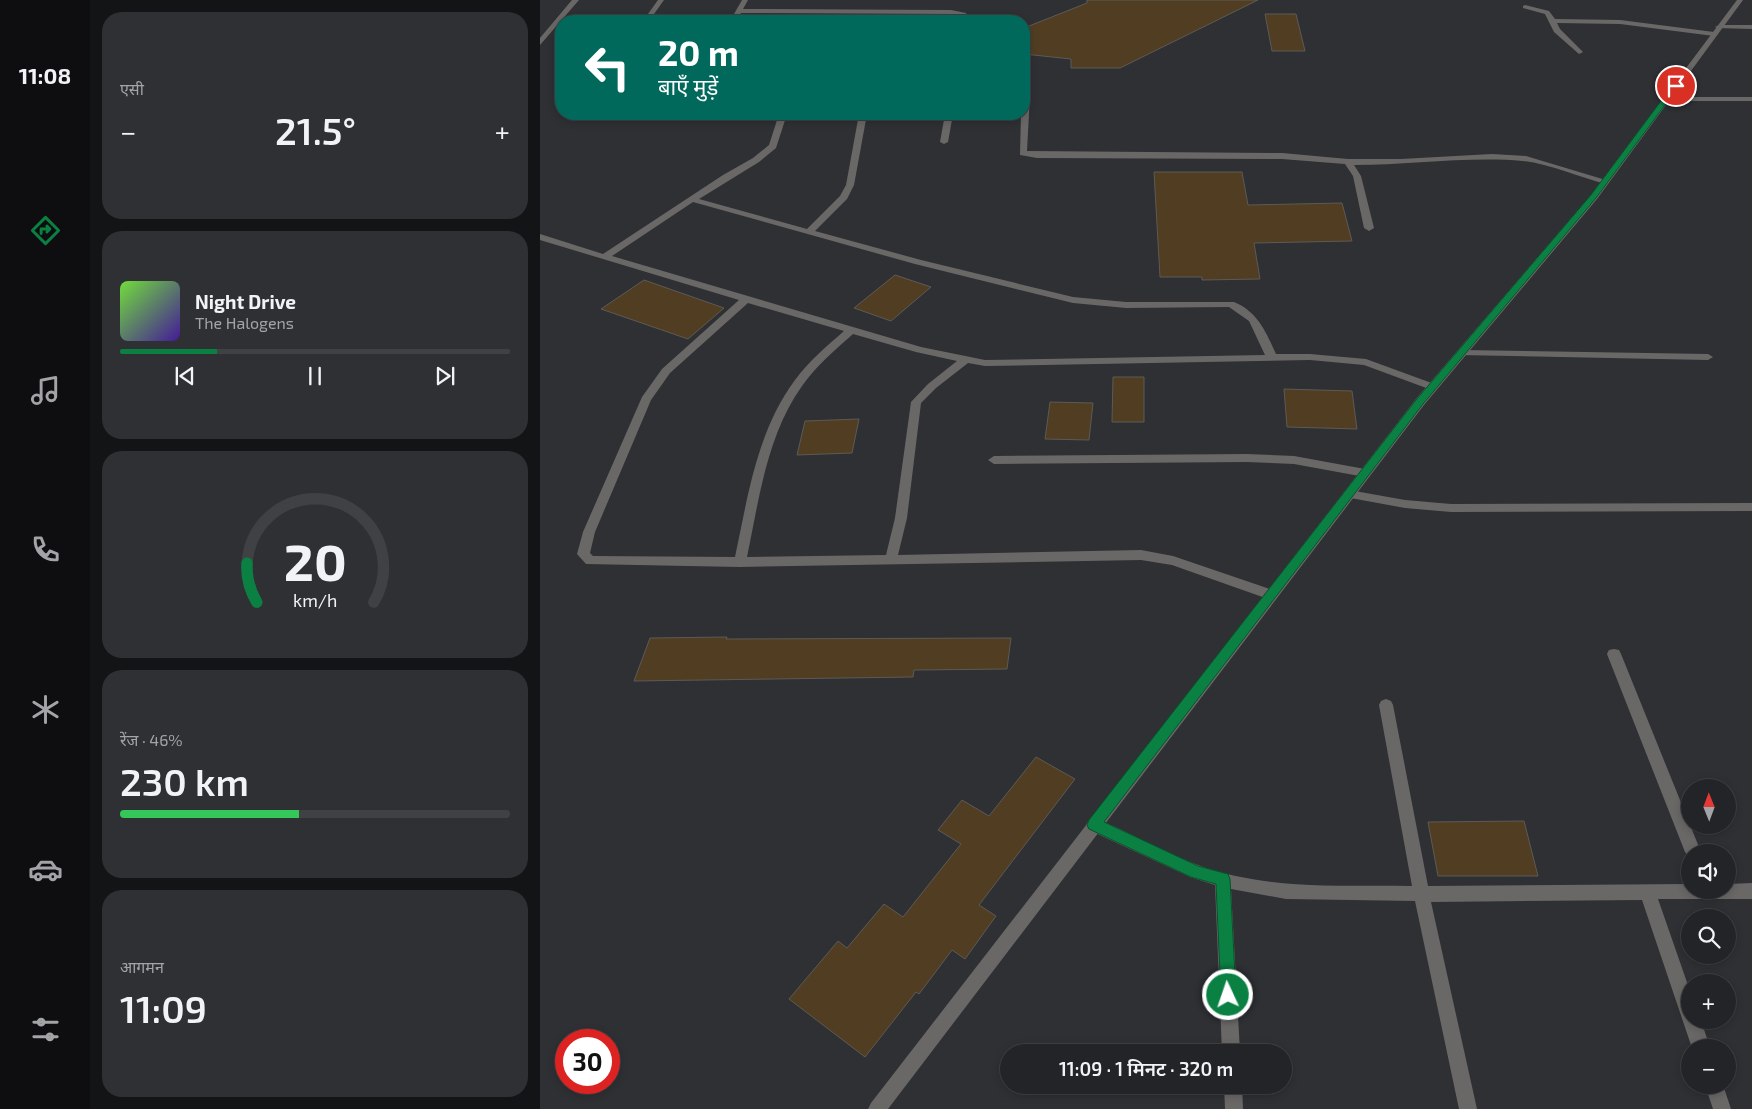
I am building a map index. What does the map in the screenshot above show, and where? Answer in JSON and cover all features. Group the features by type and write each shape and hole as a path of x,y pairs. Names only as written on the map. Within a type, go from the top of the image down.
{"street":[{"path":"563,15 576,0"},
{"path":"651,15 662,0"},
{"path":"736,15 745,0"},
{"path":"877,1109 1365,473 1433,387 1605,181 1740,0"},
{"path":"1525,7 1547,12 1557,30 1579,52"},
{"path":"738,11 958,12 964,15"},
{"path":"1553,21 1620,22 1716,31 1752,27"},
{"path":"540,43 555,25"},
{"path":"1666,99 1752,99"},
{"path":"604,257 694,200 726,177 756,160 773,146 781,120"},
{"path":"809,232 836,207 847,191 862,120"},
{"path":"944,142 948,120"},
{"path":"1025,120 1024,153 1037,155 1282,156 1348,162 1401,162 1492,157 1526,159 1605,181"},
{"path":"1348,162 1357,176 1369,228"},
{"path":"694,200 809,232 1073,300 1126,305 1230,304 1242,308 1253,318 1272,358"},
{"path":"540,237 920,350 966,360 985,363 1020,363 1310,357 1366,362 1433,387"},
{"path":"746,299 666,371 646,400 590,532 583,554 590,561 740,562 1141,555 1173,561 1271,595"},
{"path":"740,562 756,490 776,420 793,390 813,365 851,330"},
{"path":"1462,353 1708,357"},
{"path":"891,559 901,518 916,402 932,386 966,360"},
{"path":"994,460 1247,458 1294,460 1365,473"},
{"path":"1349,494 1405,504 1451,508 1752,507"},
{"path":"1614,654 1690,844"},
{"path":"1386,705 1421,894 1468,1109"},
{"path":"1094,825 1196,872 1239,884 1286,891 1421,894 1681,891"},
{"path":"1223,879 1231,1044"},
{"path":"1647,891 1681,989"},
{"path":"1736,891 1752,891"},
{"path":"1233,1094 1234,1109"},
{"path":"1717,1094 1722,1109"}],"building":[{"path":"1087,0 1258,0 1120,68 1071,68 1071,59 1030,55 1030,26 1087,3"},
{"path":"1265,14 1296,14 1305,51 1272,51"},
{"path":"1154,172 1242,172 1248,205 1342,203 1352,241 1254,243 1260,279 1202,280 1202,277 1160,277"},
{"path":"895,275 931,287 891,321 854,308"},
{"path":"644,280 724,308 688,339 601,309"},
{"path":"1113,377 1144,377 1144,422 1112,422"},
{"path":"1284,389 1352,391 1357,429 1287,427"},
{"path":"1050,402 1093,403 1089,440 1045,439"},
{"path":"859,419 852,453 797,455 805,421"},
{"path":"727,637 726,639 1011,638 1007,669 914,670 913,677 634,681 650,638"},
{"path":"1036,757 1075,779 979,905 996,916 965,959 952,950 919,994 916,992 865,1057 789,999 838,941 847,948 884,904 903,917 961,844 938,830 962,800 989,816"},
{"path":"1524,821 1538,876 1438,876 1428,822"}],"route":[{"path":"1228,995 1223,879 1196,872 1094,825 1420,402 1594,197 1676,86"}]}
